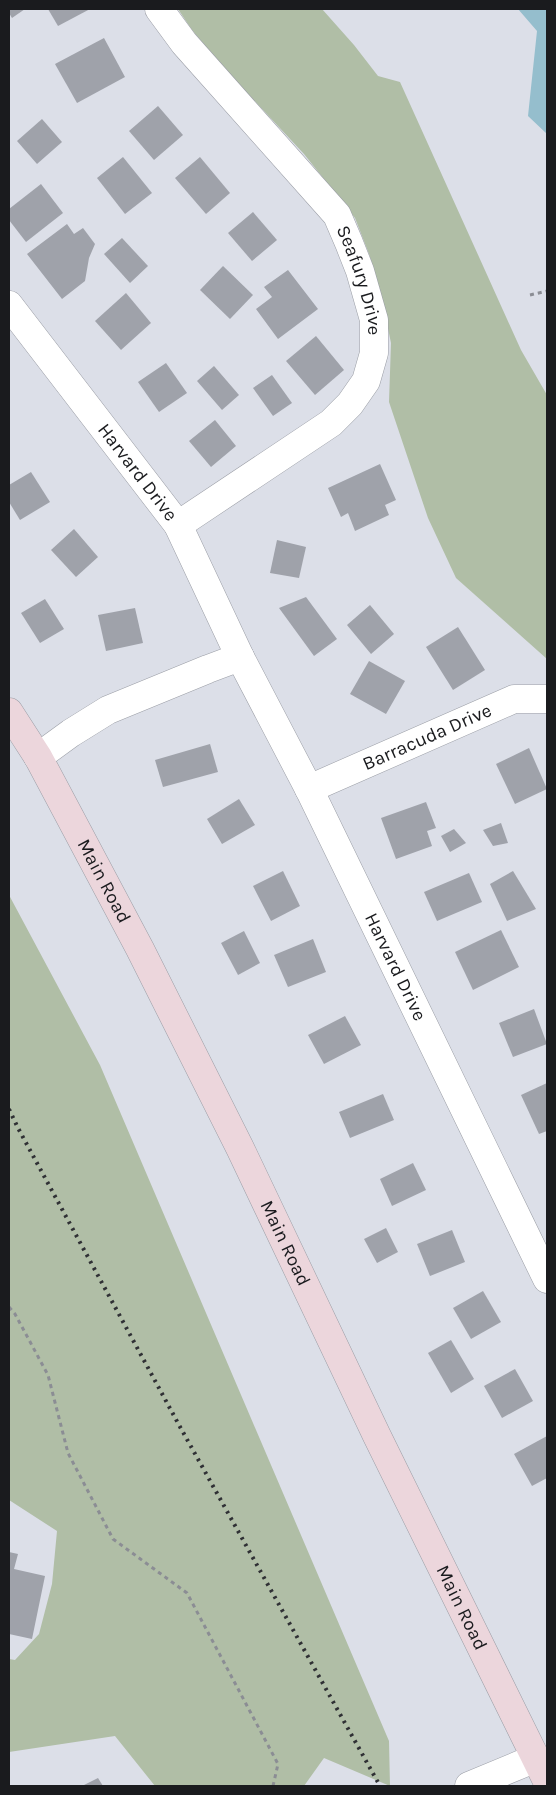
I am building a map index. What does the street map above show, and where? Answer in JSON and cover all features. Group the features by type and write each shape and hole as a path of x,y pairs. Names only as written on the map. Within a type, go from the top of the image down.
{"main road":[{"name":"Main Road","path":"9,712 38,757 140,948 240,1148 377,1436 542,1769"}],"street":[{"name":"Seafury Drive","path":"159,9 184,43 337,215 360,271 374,320 374,353 366,381 350,404 331,423 178,525"},
{"name":"Harvard Drive","path":"9,305 178,525 240,657 309,789 547,1279"},
{"path":"38,757 71,733 108,710 240,657"},
{"name":"Barracuda Drive","path":"309,789 514,699 547,699"},
{"path":"469,1786 542,1769"}],"path":[{"path":"530,295 547,291"},
{"path":"9,1307 15,1314 48,1375 68,1453 113,1539 188,1594 278,1764 273,1786"}],"green space":[{"path":"178,9 322,9 378,76 400,82 521,350 547,395 547,659 456,578 428,518 389,402 391,343 380,290 355,218 304,154 222,66 192,30"},
{"path":"9,895 100,1065 389,1741 390,1786 324,1758 304,1786 155,1786 115,1736 9,1752 9,1659 15,1660 39,1634 52,1584 57,1531 9,1500"}],"water":[{"path":"518,9 547,9 547,134 528,116 537,31"}],"building":[{"path":"9,9 25,9 12,18"},
{"path":"48,9 90,9 58,26"},
{"path":"104,38 125,77 77,103 55,64"},
{"path":"158,106 183,135 154,160 129,131"},
{"path":"42,119 62,142 37,164 17,141"},
{"path":"123,157 152,193 125,214 97,178"},
{"path":"200,157 230,193 206,214 175,178"},
{"path":"41,184 63,213 26,242 9,220 9,209"},
{"path":"253,212 277,240 252,261 228,233"},
{"path":"67,224 74,234 83,228 95,244 89,258 85,281 62,299 27,254"},
{"path":"122,238 148,266 130,283 104,254"},
{"path":"223,266 253,295 230,319 200,290"},
{"path":"288,270 318,309 278,339 256,309 272,297 264,287"},
{"path":"126,293 151,323 121,350 95,321"},
{"path":"316,336 344,370 315,395 286,361"},
{"path":"166,363 187,393 159,412 138,382"},
{"path":"214,366 239,395 222,410 197,381"},
{"path":"272,375 292,403 273,416 253,388"},
{"path":"215,420 236,446 211,467 189,441"},
{"path":"380,464 396,500 385,505 389,515 355,531 348,513 341,517 328,488"},
{"path":"31,472 50,502 20,520 9,502 9,485"},
{"path":"74,529 98,557 76,577 51,550"},
{"path":"277,540 306,547 299,578 270,573"},
{"path":"306,597 337,639 314,656 279,608"},
{"path":"45,599 64,629 40,643 21,613"},
{"path":"370,605 394,634 371,654 347,625"},
{"path":"135,608 143,643 106,651 98,615"},
{"path":"458,627 485,670 453,690 426,647"},
{"path":"369,661 405,681 386,714 350,694"},
{"path":"210,744 218,772 163,787 155,760"},
{"path":"529,748 547,789 515,804 496,764"},
{"path":"239,799 255,825 222,844 207,819"},
{"path":"426,802 436,828 427,831 432,846 396,859 381,818"},
{"path":"501,823 508,843 493,846 483,830"},
{"path":"454,829 466,843 450,852 441,836"},
{"path":"283,871 300,906 271,921 253,886"},
{"path":"513,871 536,909 507,921 490,884"},
{"path":"469,873 482,902 437,921 424,892"},
{"path":"501,930 519,967 473,990 455,952"},
{"path":"244,931 260,963 238,975 221,943"},
{"path":"313,939 326,972 288,987 274,955"},
{"path":"534,1009 547,1044 513,1057 499,1023"},
{"path":"345,1016 361,1045 324,1064 308,1035"},
{"path":"547,1083 547,1131 539,1134 521,1095"},
{"path":"383,1094 394,1120 350,1138 339,1112"},
{"path":"413,1163 426,1190 392,1206 380,1179"},
{"path":"386,1228 398,1252 377,1263 364,1239"},
{"path":"452,1230 465,1262 430,1276 417,1244"},
{"path":"483,1291 501,1322 471,1339 453,1308"},
{"path":"451,1340 474,1379 451,1393 428,1353"},
{"path":"515,1369 533,1401 502,1418 484,1386"},
{"path":"547,1436 547,1478 532,1486 514,1454"},
{"path":"9,1552 18,1554 14,1569 45,1576 32,1639 9,1634"},
{"path":"98,1778 103,1786 82,1786"}],"railway":[{"path":"9,1109 179,1425 380,1786"}]}
